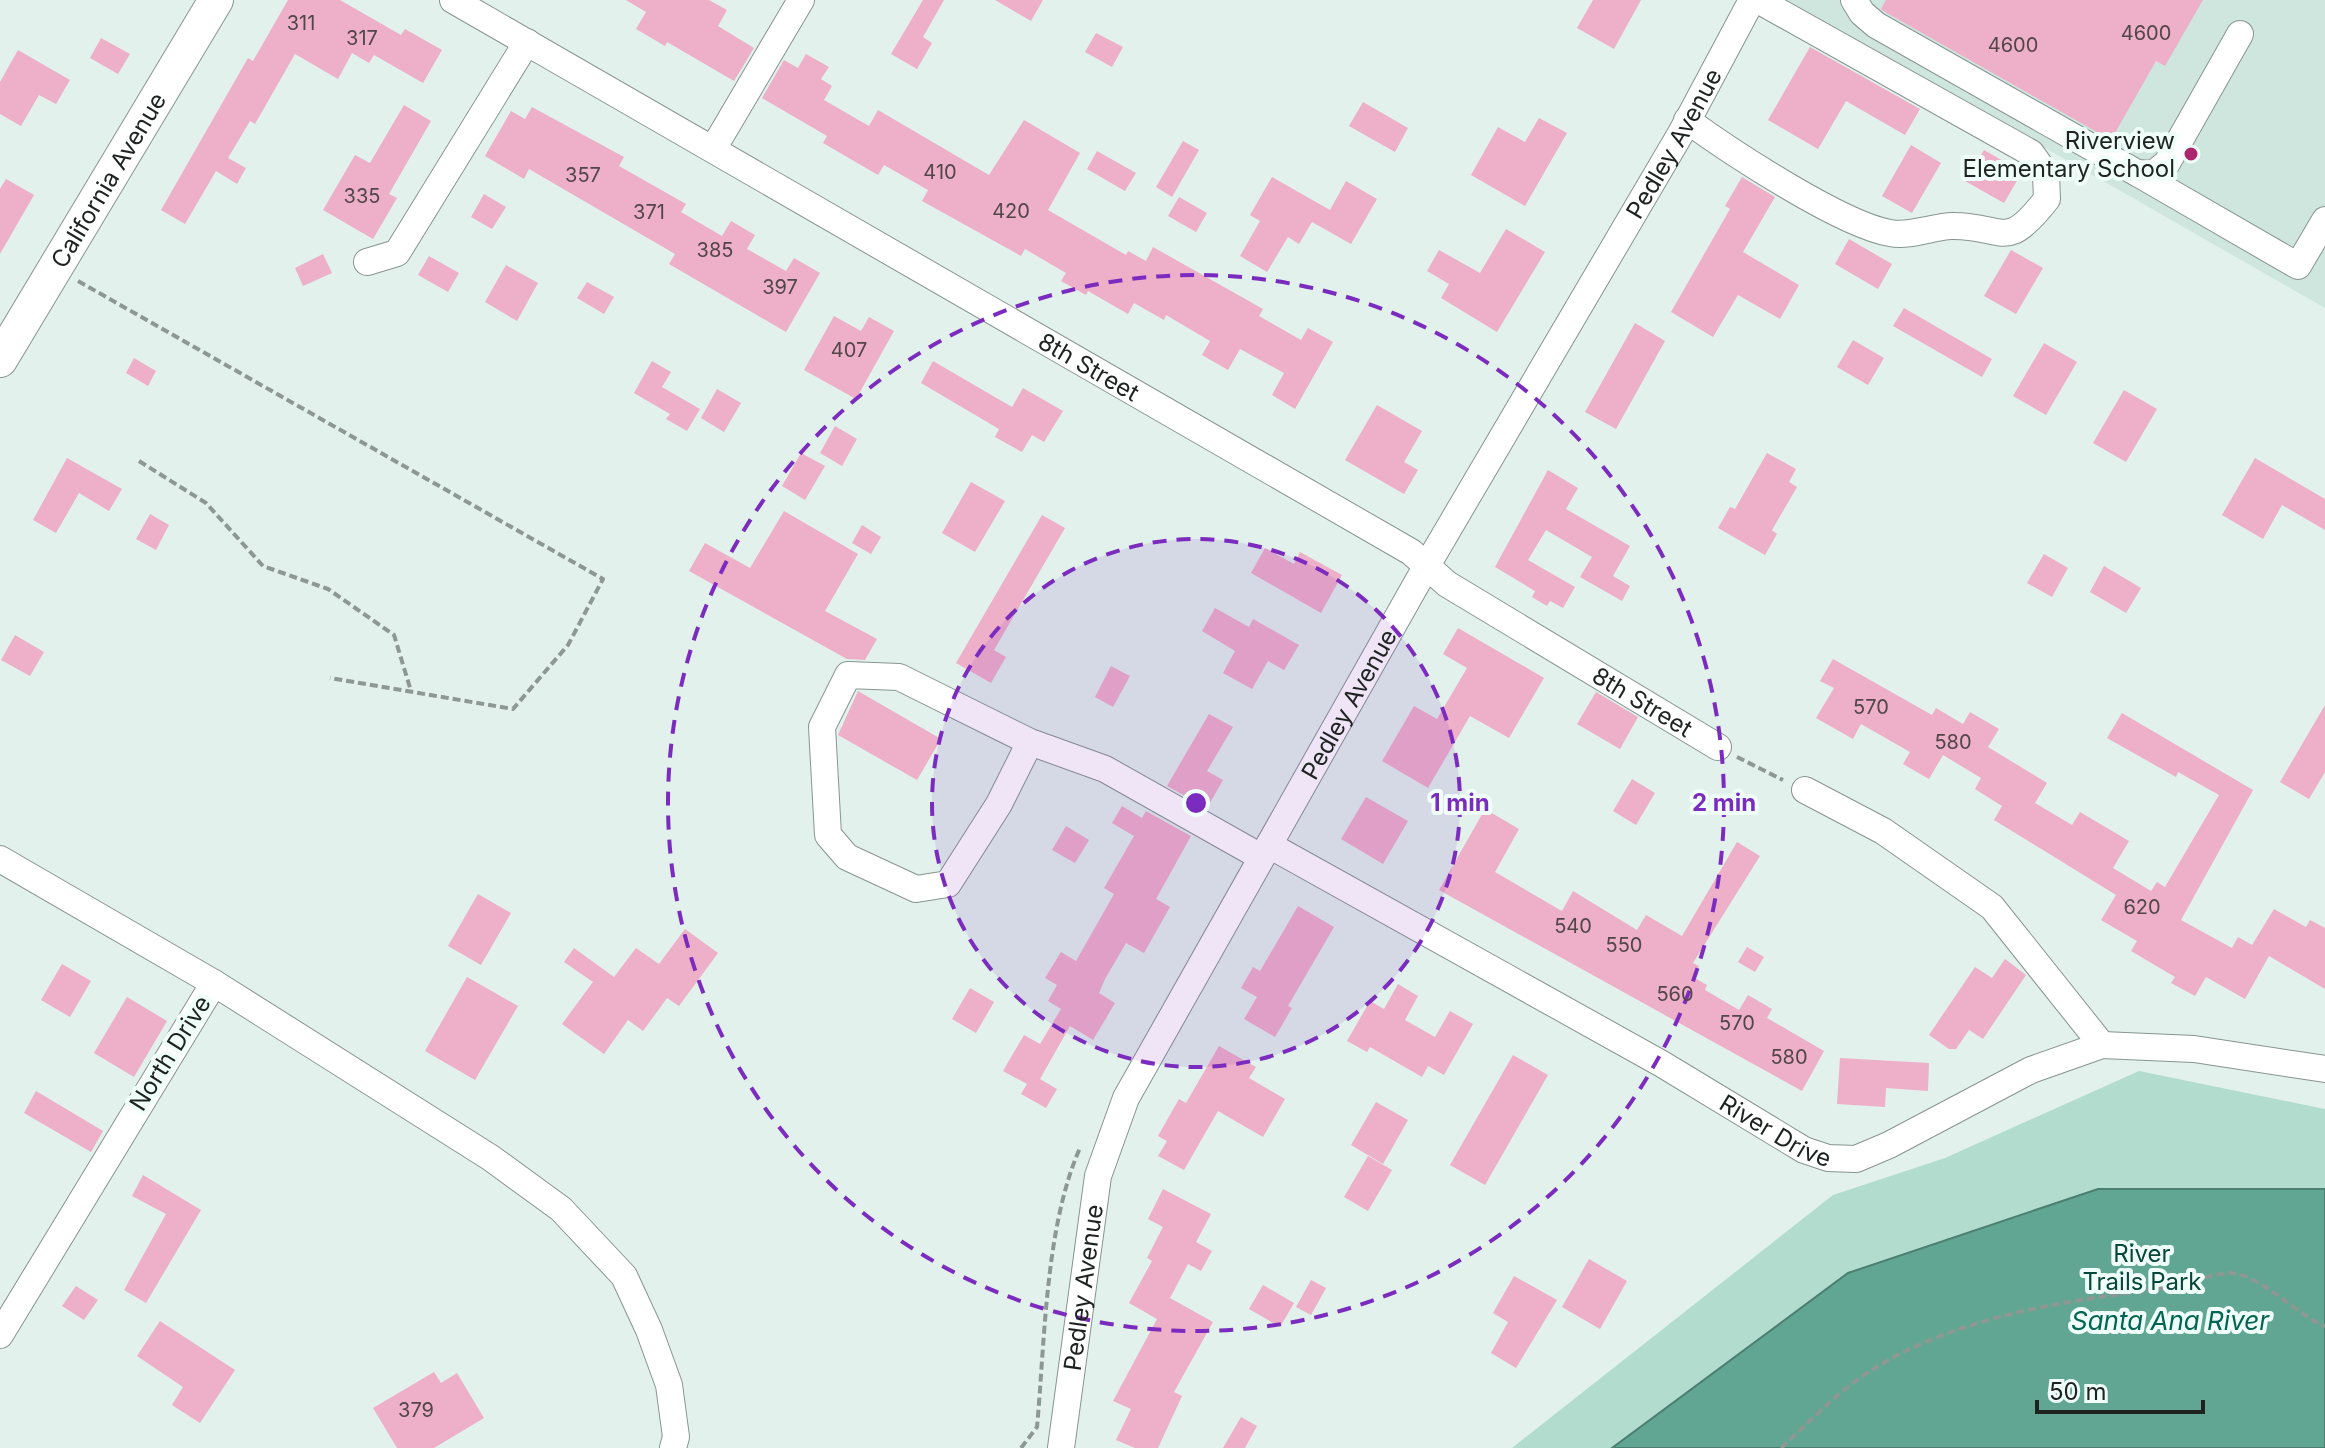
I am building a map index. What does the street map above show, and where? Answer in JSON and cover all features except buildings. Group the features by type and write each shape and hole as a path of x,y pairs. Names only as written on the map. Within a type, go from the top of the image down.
{"main road":[{"name":"California Avenue","path":"0,360 216,0"}],"street":[{"name":"8th Street","path":"453,0 1411,552 1447,584 1718,747"},
{"path":"713,149 801,0"},
{"path":"1687,120 1864,228 1895,234 1953,226 1998,235 2014,232 2047,199 2046,174 2031,153 1755,0"},
{"name":"Pedley Avenue","path":"1062,1438 1098,1176 1126,1098 1426,567 1755,0"},
{"path":"1854,0 1862,13 1876,25 2298,266 2325,220"},
{"path":"2137,173 2153,174 2167,163 2240,34"},
{"path":"367,262 397,253 527,42"},
{"path":"848,675 899,677 1030,742 999,804 948,884 916,889 847,857 828,835 822,727 848,675"},
{"name":"River Drive","path":"1030,742 1105,769 1265,851 1662,1064 1804,1150 1828,1158 1856,1159 1889,1145 2031,1070 2102,1045 2194,1049 2325,1069"},
{"path":"1805,790 1883,831 1992,907 2102,1045"},
{"name":"North Drive","path":"0,859 214,983 0,1335"},
{"path":"214,983 491,1158 561,1209 624,1276 649,1330 669,1385 676,1437 673,1448"},
{"path":"1044,1448 1062,1438"}],"path":[{"path":"55,268 603,579 568,645 513,709 330,678"},
{"path":"139,461 206,503 263,566 328,589 394,635 411,691"},
{"path":"1718,747 1805,790"},
{"path":"1781,1448 1846,1389 1901,1355 1984,1320 2060,1303 2188,1285 2232,1273 2282,1296 2314,1322 2325,1326"}],"shaded area":[{"name":"Riverview Elementary School","path":"1787,0 2325,0 2325,308"}],"green space":[{"name":"Santa Ana River","path":"2139,1071 2325,1109 2325,1448 1512,1448 1833,1195 1945,1158"}],"water":[{"name":"Santa Ana River","path":"2098,1189 2325,1189 2325,1448 1612,1448 1848,1273"}],"place":[{"name":"Riverview Elementary School","path":"2191,154"}],"park label":[{"name":"River Trails Park","path":"2142,1267"}]}
